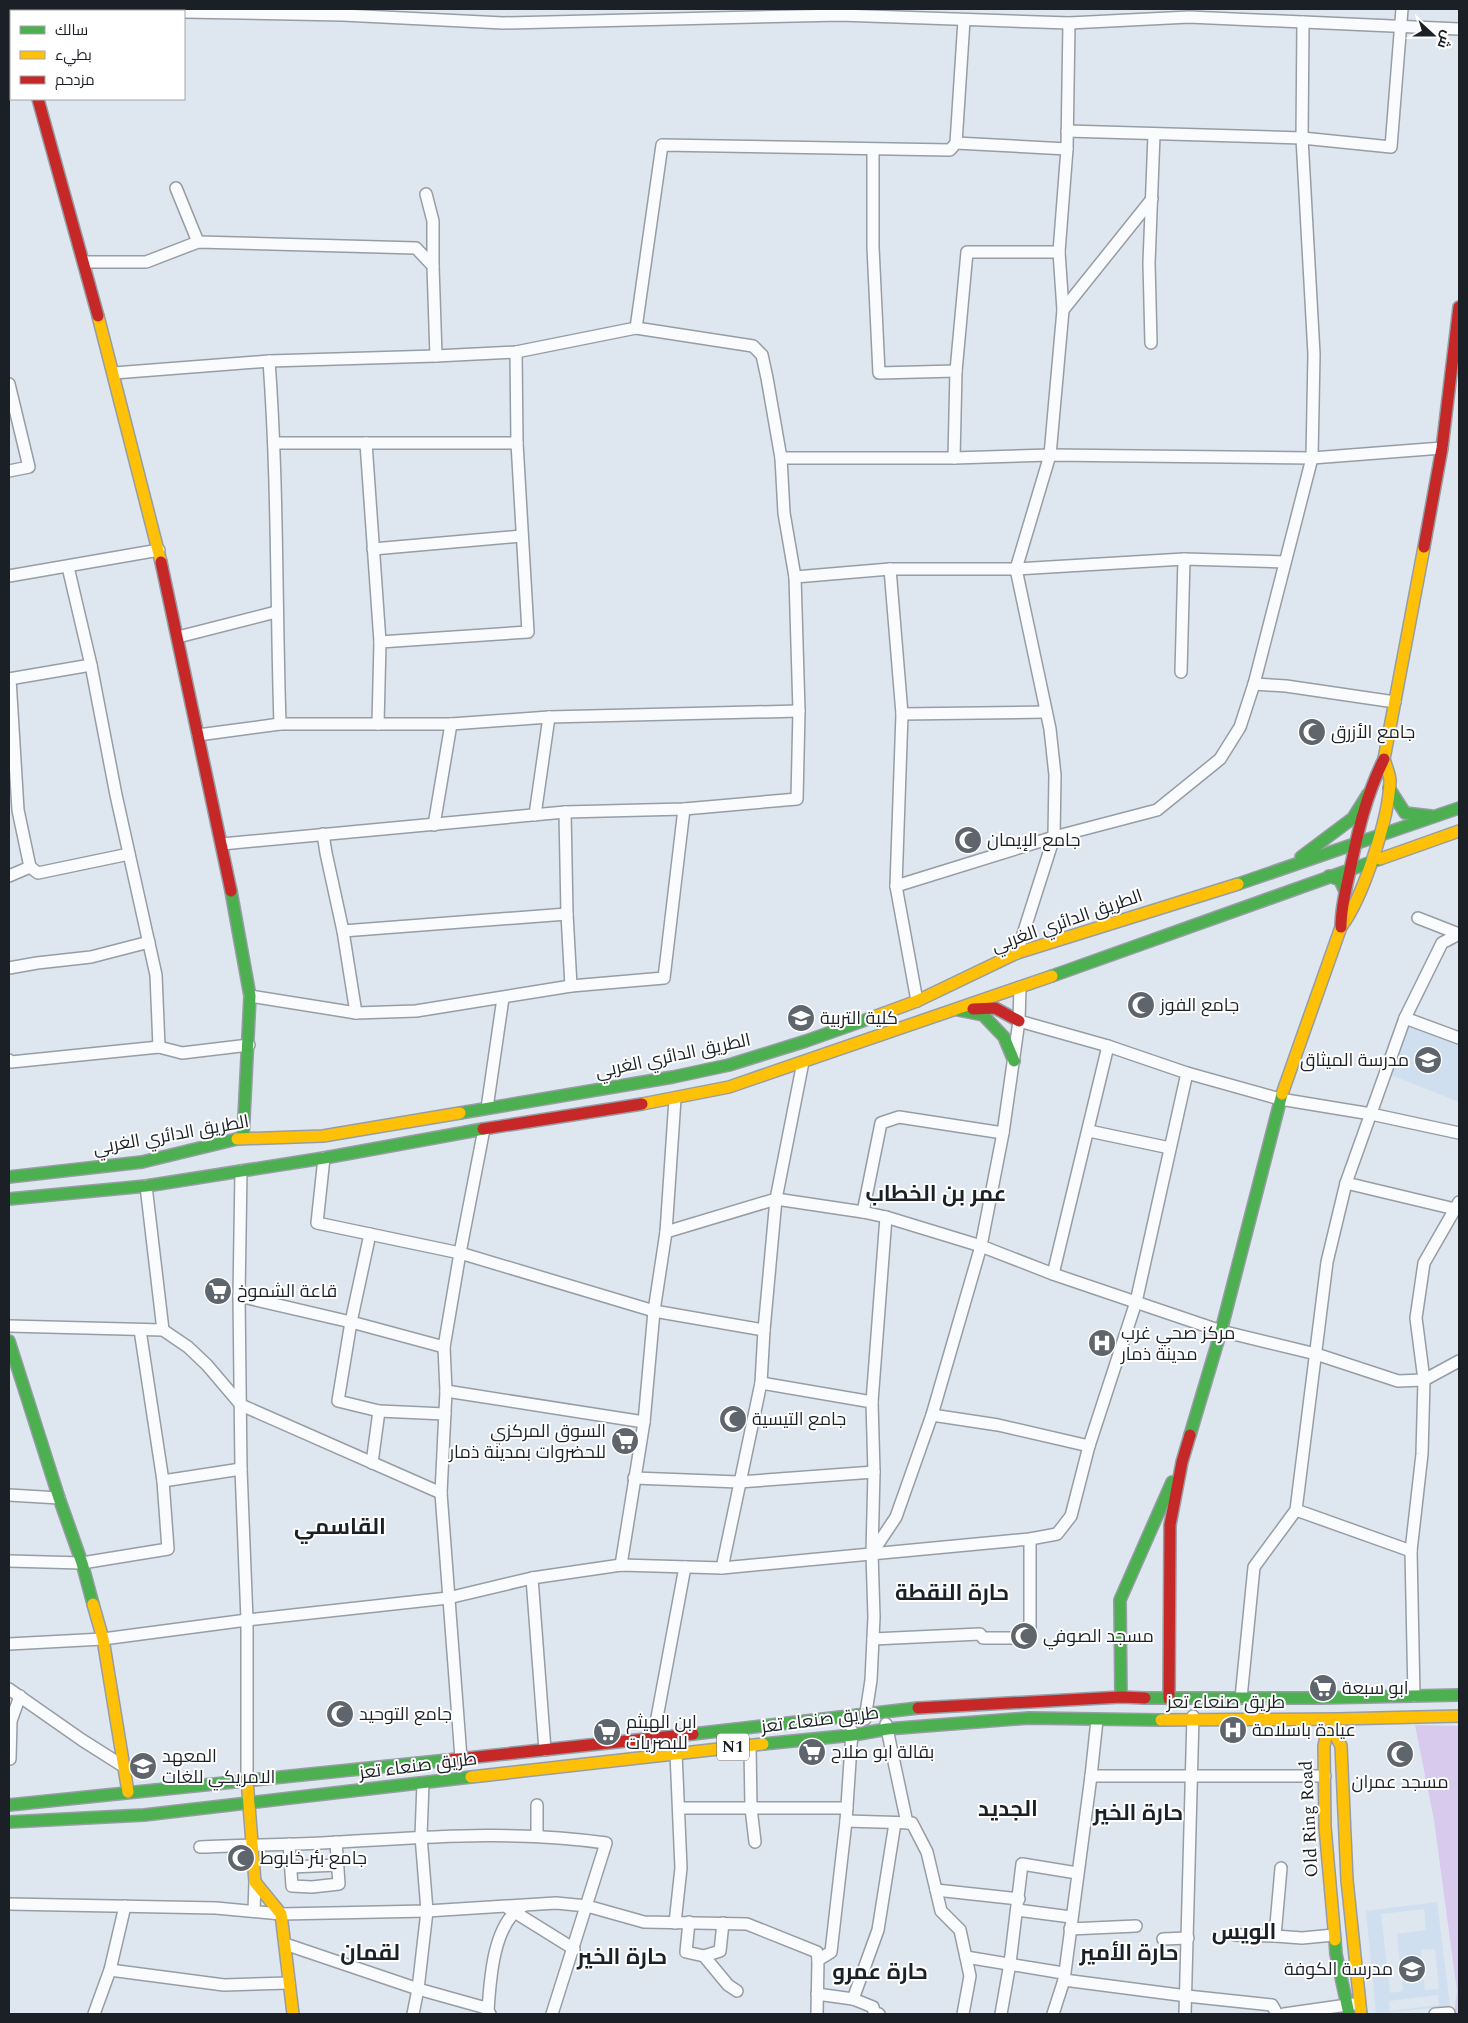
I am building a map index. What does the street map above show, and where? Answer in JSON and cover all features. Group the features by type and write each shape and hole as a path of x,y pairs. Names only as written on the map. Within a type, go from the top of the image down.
{"main road":[{"path":"38,100 84,262 159,550 222,844 250,996 243,1138"},
{"path":"1341,926 1340,913 1354,844 1372,780 1384,758 1395,702 1442,448 1457,338 1459,307"},
{"path":"1170,1699 1170,1525 1182,1462 1221,1331 1280,1099 1341,926 1351,914 1381,834 1390,780 1384,758"},
{"path":"1389,788 1395,800 1405,812 1434,816"},
{"path":"1284,869 1353,818 1368,794"},
{"name":"الطريق الدائري الغربي","path":"9,1199 144,1174 243,1138 323,1136 673,1077 729,1065 806,1041 916,1001 1017,953 1284,869 1459,808"},
{"name":"الطريق الدائري الغربي","path":"9,1177 241,1171 675,1098 729,1087 957,1009 1459,831"},
{"path":"1329,876 1340,880 1345,891"},
{"path":"957,1009 994,1008 1020,1021"},
{"path":"957,1009 983,1014 1004,1037 1014,1061"},
{"path":"804,1062 806,1041"},
{"path":"484,1129 487,1108"},
{"path":"9,1341 82,1564 103,1639 128,1792"},
{"path":"1121,1697 1120,1600 1182,1462"},
{"name":"طريق صنعاء تعز","path":"9,1805 247,1779 653,1739 848,1718 920,1708 1121,1697 1170,1699 1459,1695"},
{"name":"طريق صنعاء تعز","path":"9,1822 144,1815 676,1753 853,1735 887,1729 1029,1718 1192,1720 1332,1725 1459,1716"},
{"name":"Old Ring Road","path":"1332,1725 1324,1746 1325,1828 1336,1954 1348,2010"},
{"name":"Old Ring Road","path":"1332,1725 1341,1746 1343,1827 1353,1951 1360,2009"},
{"path":"247,1779 255,1882 281,1914 293,2014"}],"street":[{"path":"1067,131 1302,138 1391,147 1402,9"},
{"path":"185,12 343,14 503,23 809,12 1069,23 1191,13 1303,22 1459,29"},
{"path":"636,328 662,145 950,150 956,144 964,20"},
{"path":"896,886 1054,837 1157,810 1220,759 1240,727 1254,684 1312,458 1314,354 1302,138 1303,22"},
{"path":"1017,953 1054,837 1055,775 1046,712 1016,569 1050,455 1063,310 1059,252 1067,148 1069,23"},
{"path":"1151,344 1150,263 1154,135"},
{"path":"956,144 1067,148"},
{"path":"873,150 873,247 879,373 956,371"},
{"path":"176,188 198,242"},
{"path":"426,194 433,221 432,266 436,356"},
{"path":"1063,310 1152,199"},
{"path":"84,262 146,262 198,242 416,248 432,266"},
{"path":"954,458 956,371 967,252 1059,252"},
{"path":"114,374 269,361 516,352 636,328 753,346 762,355 781,458 784,513 795,577 799,711 797,799 684,809 535,814 222,844"},
{"path":"380,642 528,632 517,443 516,352"},
{"path":"269,361 275,443 276,612 280,724"},
{"path":"9,384 29,467 9,471"},
{"path":"275,443 517,443"},
{"path":"366,443 380,642 378,724"},
{"path":"781,458 954,458 1050,455 1312,458 1442,448"},
{"path":"373,549 522,536"},
{"path":"9,576 159,550"},
{"path":"795,577 890,569 1016,569 1184,558 1285,562"},
{"path":"1181,672 1184,558"},
{"path":"68,567 91,665 116,795 156,975 159,1047"},
{"path":"890,569 902,714 896,886 916,1001"},
{"path":"178,637 276,612"},
{"path":"91,665 9,679 18,810 30,867 38,873 129,854"},
{"path":"1254,684 1286,686 1395,702"},
{"path":"198,735 280,724 451,724 549,717 799,711"},
{"path":"902,714 1046,712"},
{"path":"535,814 549,717"},
{"path":"434,825 451,724"},
{"path":"250,996 356,1013 416,1011 571,986 664,978 684,809"},
{"path":"565,812 567,914 571,986"},
{"path":"324,834 326,854 343,931 356,1013"},
{"path":"9,876 30,867"},
{"path":"343,931 567,914"},
{"path":"1418,918 1459,934"},
{"path":"1241,1698 1254,1567 1296,1510 1327,1262 1346,1183 1405,1018 1442,943 1459,934"},
{"path":"9,968 91,957 149,942"},
{"path":"872,1552 896,1517 932,1415 981,1246 1003,1133 1020,1021 1020,986"},
{"path":"487,1108 503,998"},
{"path":"1405,1018 1459,1038"},
{"path":"1020,1021 1108,1046 1187,1073 1280,1099 1371,1114 1459,1133"},
{"path":"9,1060 11,1062 159,1047 182,1053 249,1045"},
{"path":"1053,1274 1108,1046"},
{"path":"722,1568 761,1384 776,1199 804,1062"},
{"path":"9,1644 103,1639 247,1620 448,1598 532,1578 621,1565 722,1568 872,1552 1030,1539 1057,1534 1071,1516 1089,1446 1136,1302 1187,1073"},
{"path":"621,1565 644,1422 654,1311 666,1232 675,1098"},
{"path":"863,1212 881,1123 899,1117 1003,1133"},
{"path":"461,1758 441,1493 446,1391 444,1347 484,1129"},
{"path":"1088,1131 1170,1148"},
{"path":"324,1158 317,1223 460,1253 654,1311 764,1330"},
{"path":"241,1171 239,1296 241,1469 247,1620 247,1779"},
{"path":"144,1174 163,1330"},
{"path":"1346,1183 1457,1205 1424,1263 1416,1318 1424,1380 1422,1454 1412,1551 1414,1696"},
{"path":"666,1232 776,1199 863,1212 886,1217 981,1246 1053,1274 1221,1331 1316,1354 1398,1381 1424,1380 1459,1360"},
{"path":"867,1733 865,1716 871,1680 874,1617 872,1402 886,1217"},
{"path":"370,1234 351,1322 338,1401 379,1411 445,1414"},
{"path":"239,1296 351,1322 444,1347"},
{"path":"9,1326 163,1330 188,1347 207,1365 241,1405 441,1493"},
{"path":"9,1561 82,1564 168,1549 163,1480 140,1330"},
{"path":"761,1384 872,1402"},
{"path":"446,1391 644,1422"},
{"path":"372,1463 379,1411"},
{"path":"932,1415 998,1425 1089,1446"},
{"path":"241,1438 250,1418 264,1416"},
{"path":"163,1480 241,1469"},
{"path":"634,1478 739,1482 874,1472"},
{"path":"9,1495 59,1498"},
{"path":"1296,1510 1412,1551"},
{"path":"873,1639 980,1634 983,1638 1030,1638 1030,1539"},
{"path":"653,1739 685,1567"},
{"path":"532,1578 544,1750"},
{"path":"9,1689 123,1766"},
{"path":"10,1759 11,1721 20,1696"},
{"path":"1185,2014 1194,1698"},
{"path":"853,1999 878,1930 901,1823 885,1712"},
{"path":"818,1960 831,1952 846,1821 853,1735 848,1718"},
{"path":"1053,2014 1064,1977 1070,1923 1092,1776 1097,1720"},
{"path":"750,1746 751,1808 755,1842"},
{"path":"675,1923 681,1868 676,1753"},
{"path":"1092,1776 1325,1776"},
{"path":"413,2014 418,1990 427,1911 421,1836 423,1783"},
{"path":"537,1805 537,1836"},
{"path":"679,1808 847,1808"},
{"path":"846,1821 912,1823 927,1852 941,1911 960,1930 970,1976 963,2014"},
{"path":"200,1847 336,1842 421,1836 537,1836 606,1843 552,2014"},
{"path":"289,1844 292,1886 312,1887 339,1884 336,1842"},
{"path":"1001,2014 1010,1963 1022,1864 1077,1873"},
{"path":"291,1867 338,1866"},
{"path":"1275,1936 1281,1868"},
{"path":"254,1912 255,1882"},
{"path":"936,1890 1018,1905 1070,1923 1136,1926"},
{"path":"9,1904 216,1908 281,1914 509,1909 525,1905 556,1903 587,1906 644,1922 747,1924 817,1952 817,2014"},
{"path":"94,2014 110,1970 125,1906"},
{"path":"509,1909 574,1949"},
{"path":"489,2013 490,1973 499,1934 509,1909"},
{"path":"689,1922 686,1952 704,1956 720,1951 724,1923"},
{"path":"1235,1935 1302,1938 1334,1935"},
{"path":"1163,1940 1188,1938"},
{"path":"285,1944 418,1990 486,2008 489,2013"},
{"path":"704,1956 728,1985 737,1991"},
{"path":"966,1957 1010,1963 1064,1977 1187,1996 1272,2005 1277,2014"},
{"path":"110,1970 224,1985 289,1983"},
{"path":"817,1994 853,1999 872,2006 874,2012 878,2014"},
{"path":"1284,2014 1360,2009"},
{"path":"1435,2014 1449,2013"}],"shaded area":[{"name":"مدرسة الميثاق","path":"1409,1026 1459,1045 1459,1102 1391,1075"},
{"path":"1415,1725 1459,1726 1459,2014 1454,2014 1457,1991 1434,1820"},
{"name":"مدرسة الكوفة","path":"1437,1902 1450,2006 1376,2014 1366,1911","holes":["1424,1909 1426,1930 1397,1934 1403,1991 1390,1993 1381,1914","1435,1949 1439,1989 1425,1990 1421,1950","1438,1995 1439,2005 1390,2011 1389,2001"]}],"traffic: fast":[{"path":"1389,788 1405,813 1431,816"},
{"path":"1301,857 1353,818 1368,794"},
{"path":"1238,884 1459,808"},
{"path":"1052,976 1380,859"},
{"path":"1329,876 1340,880 1345,891"},
{"path":"231,891 250,996 243,1138"},
{"path":"958,1010 983,1015 1004,1037 1014,1061"},
{"path":"460,1113 673,1077 729,1065 871,1018"},
{"path":"1190,1435 1221,1331 1282,1094"},
{"path":"9,1199 146,1186 324,1158 483,1129"},
{"path":"9,1177 142,1162 237,1139"},
{"path":"9,1341 59,1498 82,1563 93,1604"},
{"path":"1121,1697 1120,1600 1172,1482"},
{"path":"1145,1698 1321,1698 1459,1695"},
{"path":"693,1734 918,1708"},
{"path":"763,1744 853,1735 887,1729 1029,1718 1161,1720"},
{"path":"9,1805 448,1760"},
{"path":"9,1822 144,1815 471,1777"},
{"path":"1335,1940 1336,1954 1349,2014"}],"traffic: slow":[{"path":"98,316 161,562"},
{"path":"1384,759 1424,547"},
{"path":"1282,1094 1341,927 1358,897 1380,836 1389,797 1390,781 1384,759"},
{"path":"1380,859 1459,831"},
{"path":"871,1018 917,1001 1017,953 1238,884"},
{"path":"642,1104 729,1087 1052,976"},
{"path":"237,1139 323,1136 460,1113"},
{"path":"93,1604 103,1639 128,1792"},
{"path":"1161,1720 1459,1716"},
{"path":"1333,1730 1326,1737 1324,1746 1325,1827 1335,1940"},
{"path":"1333,1730 1341,1746 1347,1880 1361,2014"},
{"path":"471,1777 763,1744"},
{"path":"247,1779 255,1882 281,1914 293,2014"}],"traffic: jam":[{"path":"38,100 98,316"},
{"path":"1424,547 1442,448 1459,307"},
{"path":"161,562 231,891"},
{"path":"1341,927 1344,898 1360,827 1367,800 1384,759"},
{"path":"973,1009 995,1008 1019,1021"},
{"path":"483,1129 642,1104"},
{"path":"1169,1699 1170,1525 1182,1462 1190,1435"},
{"path":"918,1708 1121,1697 1145,1698"},
{"path":"448,1760 693,1734"}],"place":[{"name":"جامع الأزرق","path":"1312,732"},
{"name":"جامع الإيمان","path":"968,840"},
{"name":"جامع الفوز","path":"1141,1005"},
{"name":"كلية التربية","path":"801,1018"},
{"name":"مدرسة الميثاق","path":"1428,1060"},
{"name":"قاعة الشموخ","path":"218,1291"},
{"name":"مركز صحي غرب مدينة ذمار","path":"1102,1343"},
{"name":"جامع التيسية","path":"733,1419"},
{"name":"السوق المركزي للحضروات بمدينة ذمار","path":"625,1441"},
{"name":"مسجد الصوفي","path":"1024,1636"},
{"name":"ابو سبعة","path":"1323,1688"},
{"name":"جامع التوحيد","path":"340,1714"},
{"name":"عيادة باسلامة","path":"1233,1730"},
{"name":"ابن الهيثم للبصريات","path":"607,1732"},
{"name":"بقالة ابو صلاح","path":"812,1752"},
{"name":"مسجد عمران","path":"1400,1754"},
{"name":"المعهد الامريكي للغات","path":"143,1766"},
{"name":"جامع بئر خابوط","path":"241,1858"},
{"name":"مدرسة الكوفة","path":"1412,1969"}],"district":[{"name":"عمر بن الخطاب","path":"936,1194"},
{"name":"القاسمي","path":"340,1527"},
{"name":"حارة النقطة","path":"952,1593"},
{"name":"الجديد","path":"1008,1809"},
{"name":"حارة الخير","path":"1138,1813"},
{"name":"الويس","path":"1244,1932"},
{"name":"لقمان","path":"370,1953"},
{"name":"حارة الأمير","path":"1129,1953"},
{"name":"حارة الخير","path":"622,1957"},
{"name":"حارة عمرو","path":"880,1972"}]}
